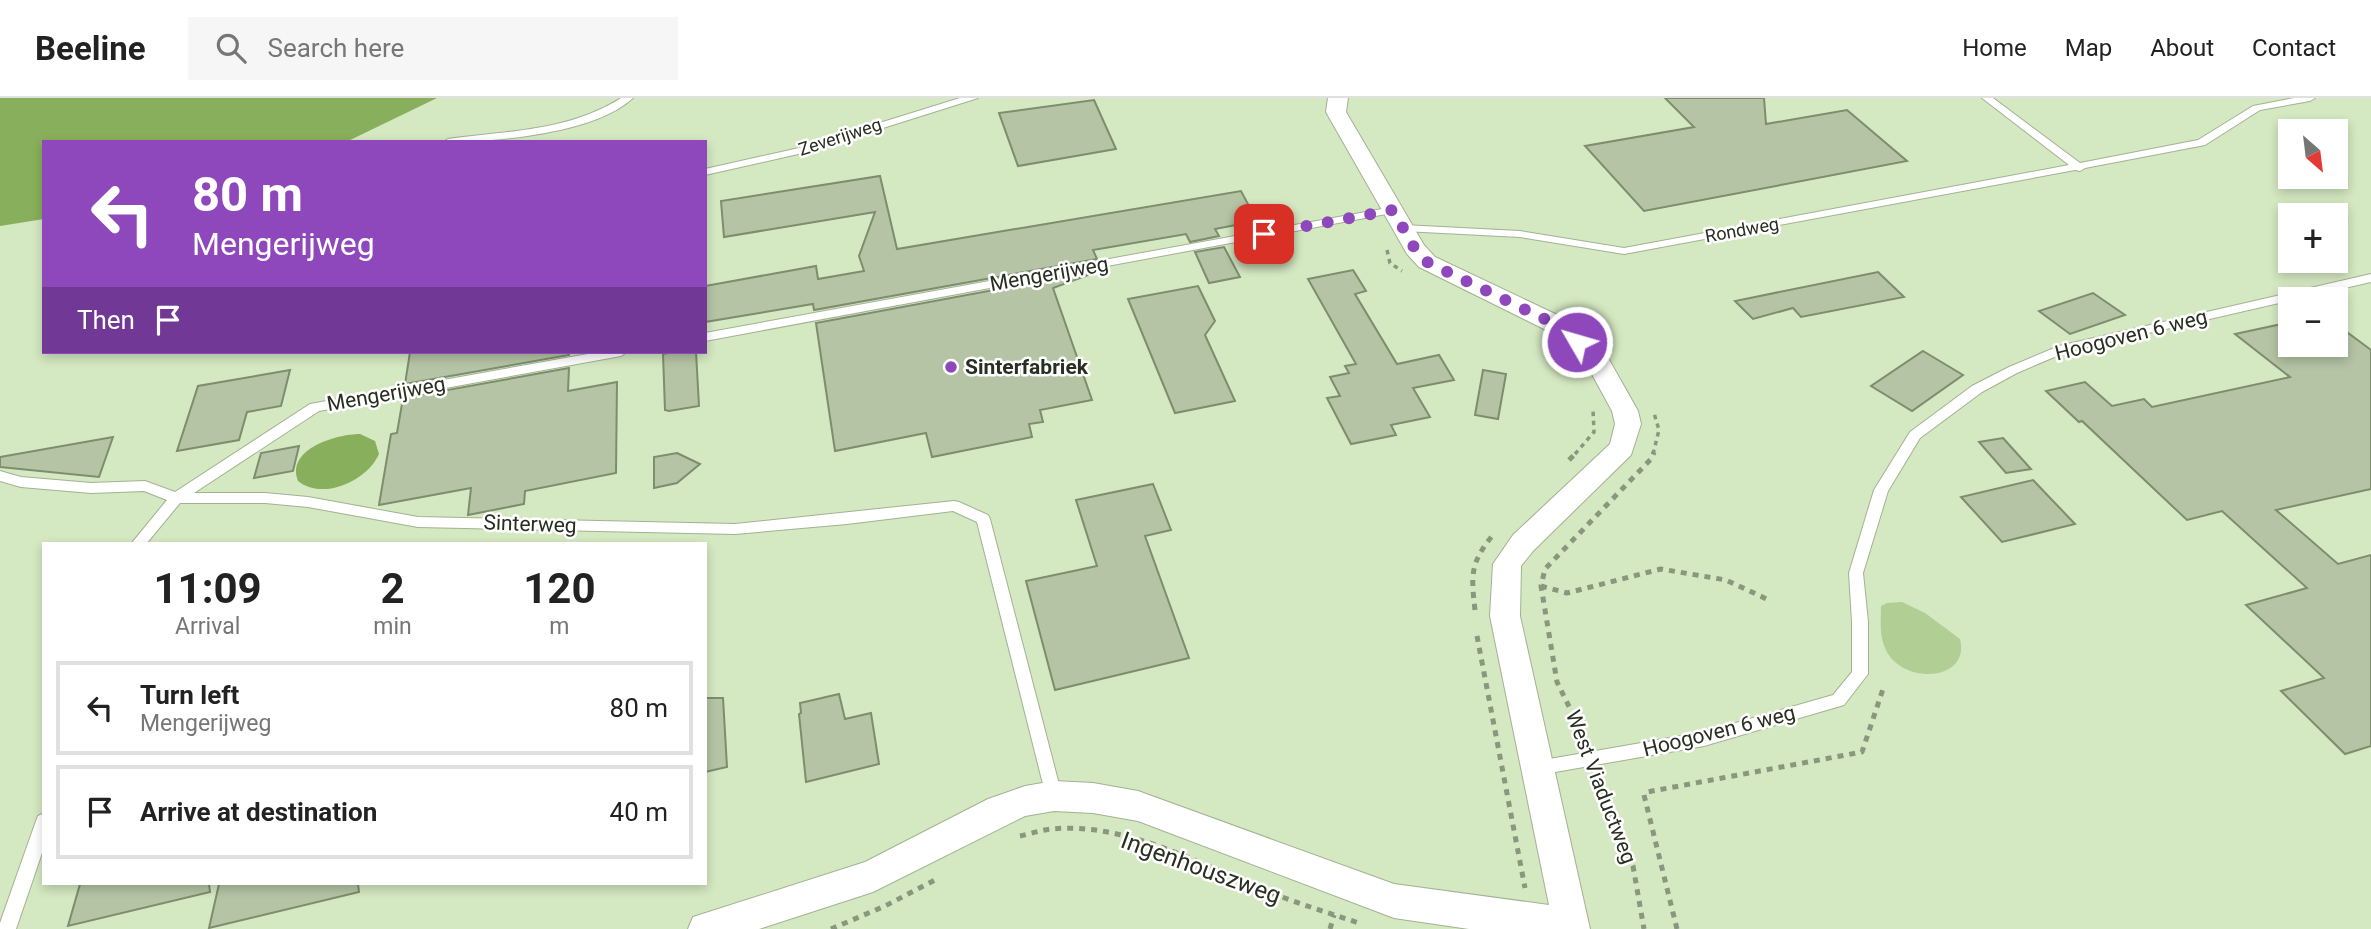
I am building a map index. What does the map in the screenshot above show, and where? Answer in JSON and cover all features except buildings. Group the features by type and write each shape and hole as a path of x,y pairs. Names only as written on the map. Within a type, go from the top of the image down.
{"street":[{"path":"1338,98 1336,112 1398,219 1427,262 1559,326 1598,362 1636,406 1622,448 1523,543 1507,565 1505,616 1571,926"},
{"name":"Ingenhouszweg","path":"706,929 873,876 1000,810 1025,801 1054,796 1093,798 1138,806 1394,901 1571,926"}],"lane":[{"path":"461,140 576,123 613,110 628,98"},
{"name":"Zeverijweg","path":"707,172 818,146 912,113 973,98"},
{"path":"1987,98 2080,168"},
{"name":"Rondweg","path":"1398,219 1440,232 1507,232 1624,251 2080,168 2201,143 2257,108 2310,98"},
{"name":"Mengerijweg","path":"707,337 1398,219"},
{"name":"Hoogoven 6 weg","path":"1538,768 1704,739 1838,701 1860,674 1856,573 1881,490 1916,435 1977,389 2013,369 2063,349 2371,278"},
{"name":"Mengerijweg","path":"176,498 315,407 610,354"},
{"path":"0,476 21,482 91,488 145,486 176,498 140,542"},
{"name":"Sinterweg","path":"176,498 265,498 308,502 418,522 735,529 954,506 983,519 1054,796"},
{"path":"7,929 42,827"}],"path":[{"path":"1636,406 1658,420 1658,439 1652,458 1545,569 1541,586 1567,593 1661,569 1726,580 1770,601"},
{"name":"West Viaductweg","path":"1541,586 1558,682 1594,758 1607,806 1633,866 1644,929"},
{"path":"1676,929 1644,795 1647,792 1862,752 1884,686"},
{"name":"Ingenhouszweg","path":"1012,840 1048,830 1074,830 1139,841 1334,915 1368,925"},
{"path":"831,929 885,906 940,877"},
{"path":"1330,929 1334,915"}],"shaded area":[{"path":"0,98 437,98 350,140 42,140 42,219 0,226"},
{"path":"369,98 2371,98 2371,929 0,929 0,192 42,186 42,354 707,354 707,140 279,140"},
{"path":"360,434 375,441 379,454 373,464 355,480 320,489 308,487 298,481 296,470 299,460 306,452 327,440"},
{"path":"1902,602 1925,613 1960,639 1961,653 1955,664 1946,671 1933,674 1906,669 1894,661 1886,650 1882,639 1881,606"}],"place":[{"name":"Sinterfabriek","path":"951,367"}],"route":[{"path":"1264,234 1393,210 1415,249 1427,262 1536,313 1559,326 1577,342"}]}
